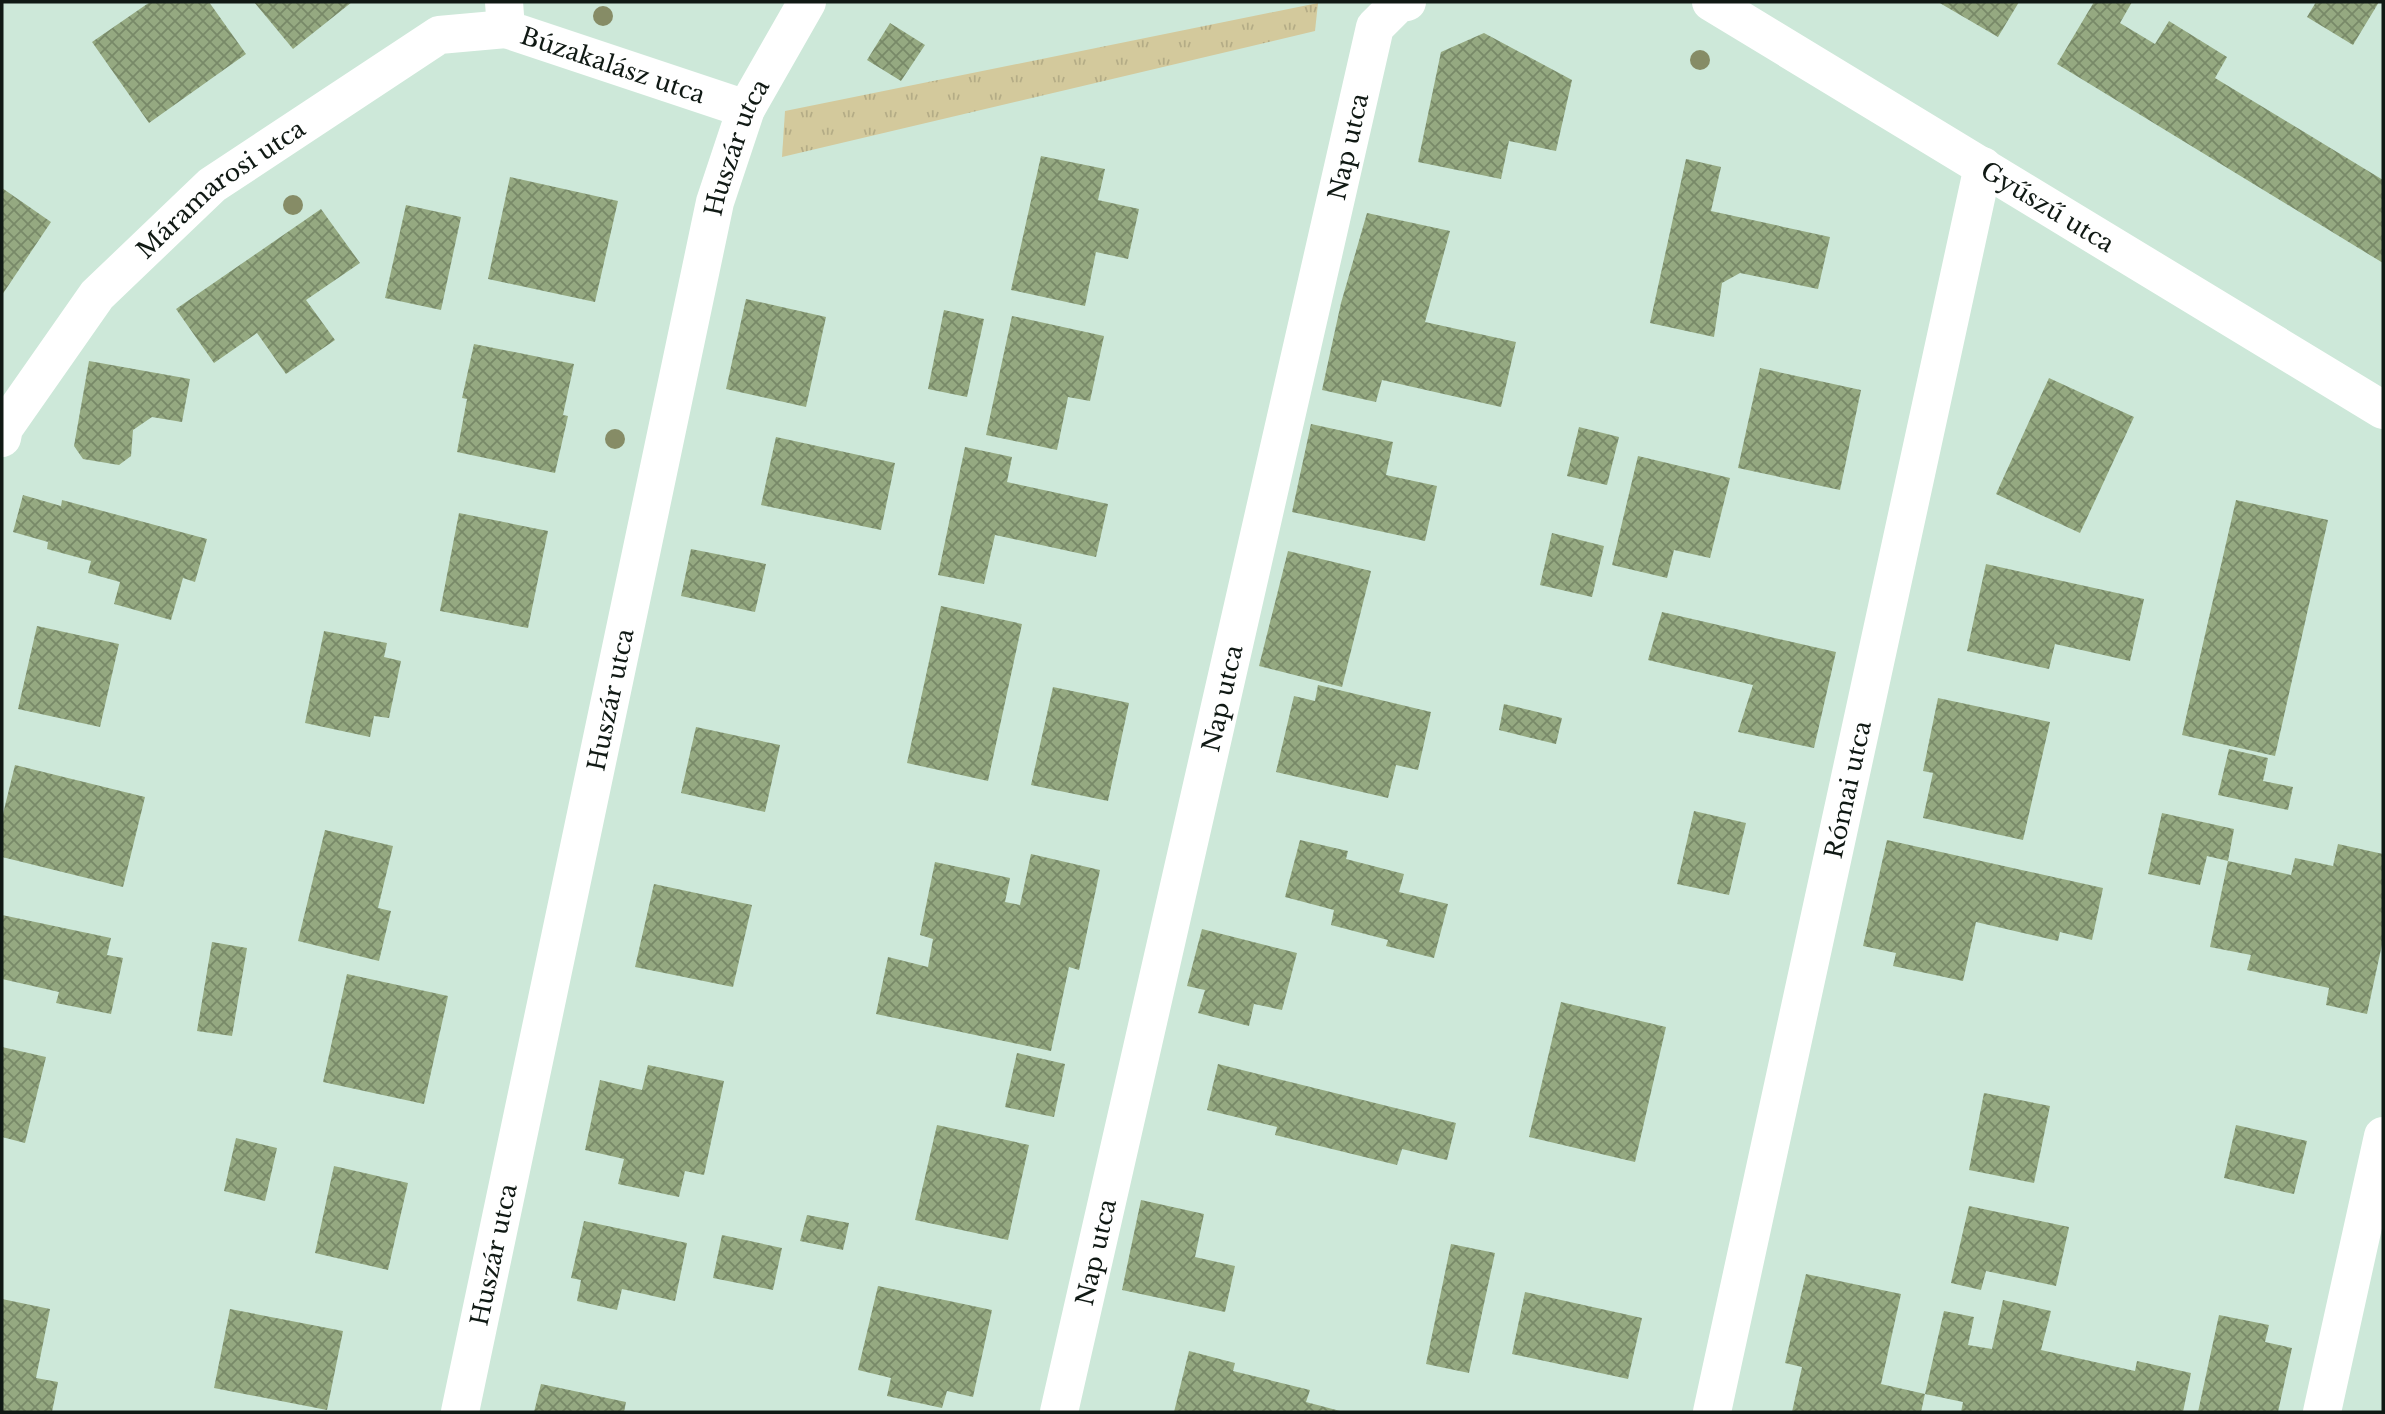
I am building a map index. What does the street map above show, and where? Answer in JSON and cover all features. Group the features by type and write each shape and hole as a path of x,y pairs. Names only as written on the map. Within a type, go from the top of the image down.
{"street":[{"name":"Huszár utca","path":"460,1412 715,202 746,109 807,2"},
{"name":"Nap utca","path":"1059,1412 1375,27 1398,4 1408,2"},
{"name":"Gyűszű utca","path":"1735,8 1983,166 2383,411"},
{"name":"Búzakalász utca","path":"505,15 746,109"},
{"name":"Máramarosi utca","path":"3,431 97,295 212,185 439,35 505,15"},
{"name":"Római utca","path":"1712,1412 1983,166"},
{"path":"2322,1412 2383,1136"}],"green space":[{"path":"1318,3 1315,31 782,157 785,111"}],"building":[{"path":"150,2 209,2 246,54 149,123 92,42"},
{"path":"254,2 352,2 293,49"},
{"path":"1938,2 2019,2 1998,37"},
{"path":"2094,2 2132,2 2120,23 2155,44 2169,21 2227,57 2215,78 2383,180 2383,263 2057,64"},
{"path":"2316,2 2379,2 2353,45 2307,17"},
{"path":"890,23 925,45 901,81 867,60"},
{"path":"1484,33 1572,80 1556,151 1509,141 1501,179 1418,162 1441,52"},
{"path":"1041,156 1105,169 1098,200 1139,209 1128,259 1096,252 1085,306 1011,290"},
{"path":"1686,159 1721,167 1711,211 1830,237 1818,289 1740,273 1722,283 1714,337 1650,323"},
{"path":"510,177 618,201 595,302 488,279"},
{"path":"2,188 51,222 2,295"},
{"path":"406,205 461,217 441,310 385,298"},
{"path":"321,209 360,263 306,300 335,340 286,374 257,333 214,363 176,309"},
{"path":"1367,213 1450,231 1425,322 1516,342 1501,407 1382,380 1376,402 1322,390 1341,303"},
{"path":"746,299 826,317 806,407 726,389"},
{"path":"944,310 984,319 967,397 928,389"},
{"path":"1012,316 1104,336 1090,401 1068,397 1057,450 986,435"},
{"path":"474,344 574,364 563,415 568,416 555,473 457,452 467,399 462,398"},
{"path":"89,361 190,379 182,422 152,417 133,430 131,456 119,465 83,459 74,446"},
{"path":"1760,368 1861,390 1840,490 1738,468"},
{"path":"2049,378 2134,417 2080,533 1996,494"},
{"path":"1311,424 1393,442 1386,475 1437,486 1425,541 1292,512"},
{"path":"1579,427 1619,437 1607,485 1567,476"},
{"path":"776,437 895,463 881,530 761,505"},
{"path":"965,447 1012,457 1007,482 1108,504 1096,557 995,535 984,584 938,575"},
{"path":"1638,456 1730,478 1710,558 1674,550 1667,578 1612,565"},
{"path":"23,495 61,506 62,500 207,539 195,582 183,578 171,620 114,604 120,582 88,573 91,561 47,549 48,542 13,532"},
{"path":"2236,500 2328,520 2275,756 2182,735"},
{"path":"459,513 548,531 528,628 440,611"},
{"path":"1552,533 1604,546 1592,597 1540,585"},
{"path":"691,549 766,564 755,612 681,596"},
{"path":"1288,551 1371,571 1342,687 1259,666"},
{"path":"1986,564 2144,599 2130,661 2055,644 2049,669 1967,651"},
{"path":"941,606 1022,624 988,781 907,763"},
{"path":"1662,612 1836,652 1814,748 1738,732 1753,685 1648,660"},
{"path":"37,626 119,644 100,727 18,709"},
{"path":"324,631 387,643 384,657 401,661 389,718 374,716 370,737 305,723"},
{"path":"1318,685 1431,712 1418,770 1396,765 1388,798 1276,772 1294,696 1315,701"},
{"path":"1053,687 1129,703 1108,801 1031,785"},
{"path":"1938,698 2050,722 2023,840 1923,818 1933,773 1923,771"},
{"path":"1504,704 1562,718 1556,744 1499,730"},
{"path":"696,727 780,745 765,812 681,793"},
{"path":"2229,749 2268,758 2263,781 2293,787 2288,810 2218,795"},
{"path":"15,765 145,797 123,887 2,857 2,818"},
{"path":"1694,811 1746,823 1729,895 1677,884"},
{"path":"2162,813 2234,829 2228,861 2207,856 2200,885 2148,874"},
{"path":"325,830 393,846 378,908 391,911 379,961 298,941"},
{"path":"1300,840 1348,851 1346,859 1404,874 1399,892 1448,904 1434,958 1386,946 1388,940 1331,925 1334,910 1285,897"},
{"path":"1887,840 2103,888 2092,940 2060,932 2058,941 1976,922 1963,981 1893,966 1896,953 1863,946"},
{"path":"2338,844 2383,854 2383,940 2367,1014 2326,1005 2329,988 2247,970 2251,955 2210,947 2228,861 2291,875 2295,858 2333,866"},
{"path":"1031,854 1100,870 1079,970 1069,967 1051,1051 876,1014 888,957 928,967 933,939 920,935 935,862 1010,878 1005,902 1020,905"},
{"path":"654,884 752,905 733,987 635,967"},
{"path":"2,915 111,938 107,955 123,958 111,1014 56,1003 59,992 2,979"},
{"path":"1202,929 1297,953 1282,1010 1254,1004 1249,1026 1198,1013 1205,990 1187,986"},
{"path":"212,942 247,948 232,1036 197,1031"},
{"path":"347,974 448,996 424,1104 323,1082"},
{"path":"1561,1002 1666,1027 1635,1162 1529,1137"},
{"path":"2,1047 46,1057 25,1143 2,1137"},
{"path":"1017,1053 1065,1064 1054,1117 1005,1107"},
{"path":"1218,1064 1456,1123 1447,1160 1402,1149 1397,1165 1275,1135 1277,1127 1207,1110"},
{"path":"648,1065 724,1081 704,1175 685,1171 679,1197 618,1184 624,1159 585,1150 600,1080 642,1090"},
{"path":"1984,1093 2050,1106 2034,1183 1969,1170"},
{"path":"937,1125 1029,1145 1008,1240 915,1220"},
{"path":"2236,1125 2307,1141 2294,1194 2224,1178"},
{"path":"236,1138 277,1148 265,1201 224,1191"},
{"path":"334,1166 408,1183 388,1270 315,1253"},
{"path":"1141,1200 1204,1214 1195,1257 1235,1266 1225,1312 1122,1290"},
{"path":"1969,1206 2069,1227 2056,1286 1986,1271 1981,1290 1951,1283"},
{"path":"807,1215 849,1223 843,1250 800,1241"},
{"path":"584,1221 687,1243 675,1301 622,1289 617,1310 577,1301 581,1280 571,1278"},
{"path":"722,1235 782,1248 773,1290 713,1278"},
{"path":"1451,1244 1495,1253 1469,1373 1426,1364"},
{"path":"1806,1274 1901,1294 1881,1384 1925,1394 1921,1412 1792,1412 1802,1367 1785,1363"},
{"path":"878,1286 992,1310 973,1397 947,1391 942,1408 887,1396 891,1378 858,1370"},
{"path":"1525,1292 1642,1318 1628,1379 1512,1354"},
{"path":"2,1299 50,1309 36,1378 58,1382 52,1412 2,1412"},
{"path":"2003,1300 2051,1311 2041,1350 2135,1371 2137,1361 2191,1373 2183,1412 1961,1412 1963,1402 1925,1394 1944,1311 1974,1317 1968,1345 1992,1349"},
{"path":"230,1309 343,1331 327,1410 214,1388"},
{"path":"2219,1315 2269,1325 2265,1342 2292,1348 2278,1412 2198,1412"},
{"path":"1189,1351 1235,1363 1233,1371 1310,1390 1306,1402 1344,1412 1174,1412"},
{"path":"541,1384 626,1402 624,1412 534,1412"}]}
